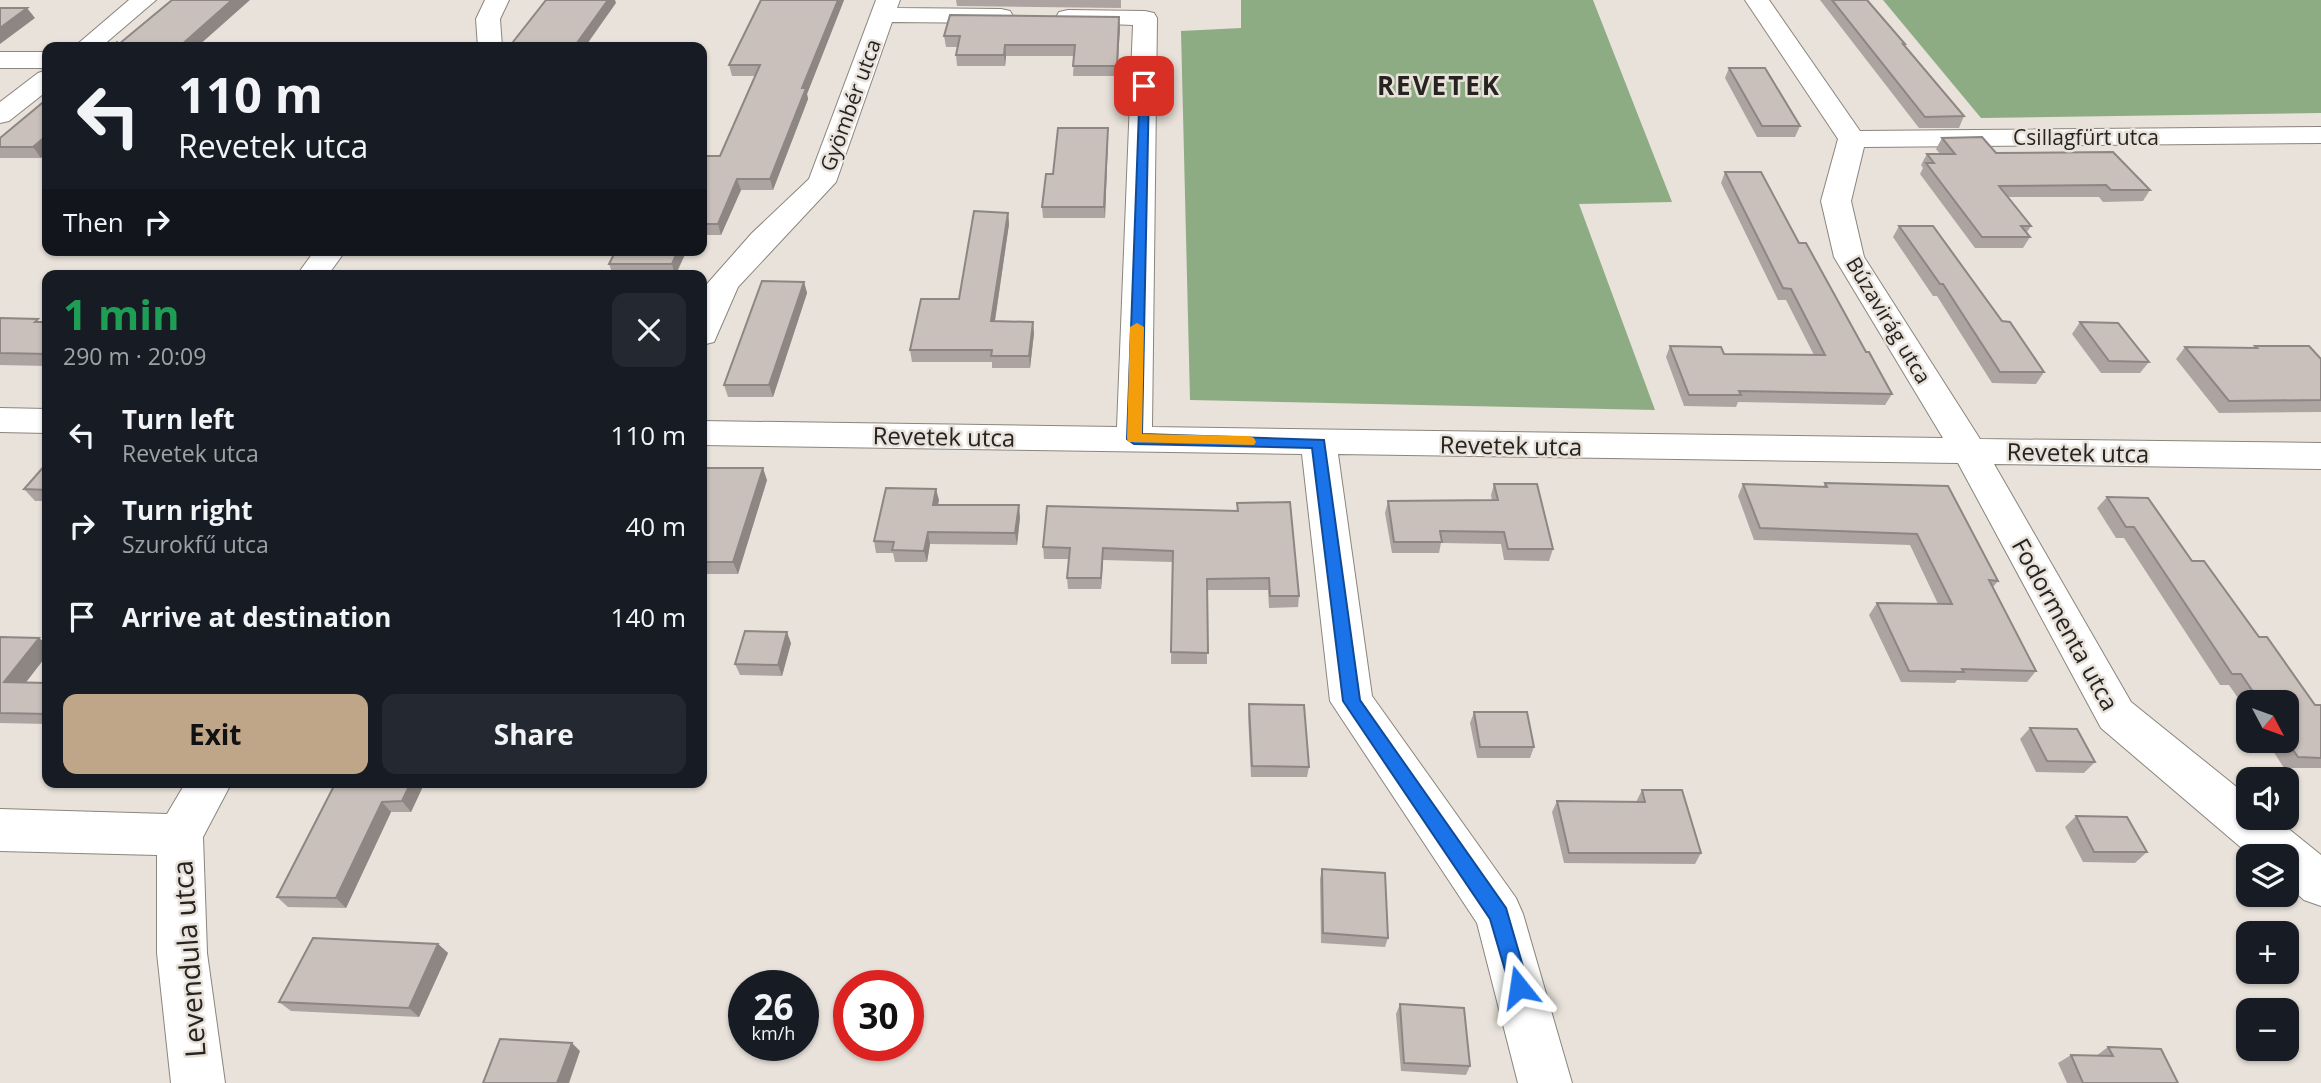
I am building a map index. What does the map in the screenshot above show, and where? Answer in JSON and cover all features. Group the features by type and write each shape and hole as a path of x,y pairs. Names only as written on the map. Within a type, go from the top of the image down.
{"street":[{"path":"92,42 144,0"},
{"path":"490,42 488,19 497,0"},
{"path":"1757,0 1852,139"},
{"path":"885,8 1029,16 1145,18 1134,439"},
{"name":"Gyömbér utca","path":"707,323 723,284 763,239 822,182 885,8"},
{"path":"0,60 42,60"},
{"path":"0,116 42,82"},
{"name":"Csillagfürt utca","path":"1852,139 2321,135"},
{"name":"Búzavirág utca","path":"1852,139 1836,201 1849,257 1969,451"},
{"path":"316,270 326,256"},
{"path":"0,420 42,421"},
{"name":"Revetek utca","path":"707,433 2321,456"},
{"path":"1319,443 1352,701 1499,915 1545,1083"},
{"name":"Fodormenta utca","path":"1969,451 2116,715 2272,844"},
{"name":"Levendula utca","path":"198,1083 181,953 180,835 207,788"},
{"name":"Levendula utca","path":"0,830 180,835"},
{"name":"Fodormenta utca","path":"2299,866 2321,884"}],"green space":[{"path":"1241,0 1593,0 1672,202 1579,204 1655,410 1190,400 1181,31 1241,28"},
{"path":"1883,0 2321,0 2321,113 1981,118"}],"building":[{"path":"172,0 232,0 185,42 121,42"},
{"path":"546,0 608,0 578,42 513,42"},
{"path":"761,0 838,0 802,88 806,88 770,179 737,179 718,224 707,224 707,156 720,156 760,65 729,65"},
{"path":"1832,0 1867,0 1964,116 1925,117"},
{"path":"0,8 27,8 0,28"},
{"path":"950,15 1119,17 1117,66 1073,66 1075,45 1005,45 1004,55 956,55 960,36 944,36"},
{"path":"1729,68 1765,68 1800,126 1762,126"},
{"path":"42,103 42,139 33,147 0,147 0,138"},
{"path":"1058,128 1108,128 1104,207 1042,207 1046,174 1053,174"},
{"path":"1982,137 1996,153 2113,152 2150,190 2111,190 2106,185 1999,186 2031,226 2021,226 2030,237 1982,237 1926,163 1934,163 1927,154 1955,154 1942,138"},
{"path":"1725,172 1761,172 1799,243 1806,243 1892,394 1739,391 1741,395 1689,395 1670,346 1721,347 1724,354 1825,355 1791,289 1783,288"},
{"path":"974,211 1008,213 991,321 1033,322 1029,356 991,356 992,350 910,350 921,299 959,299"},
{"path":"1899,226 1933,226 2002,321 2010,322 2044,372 2000,372 1943,284 1940,284"},
{"path":"613,256 675,256 672,264 609,264"},
{"path":"762,281 804,282 769,385 724,385"},
{"path":"0,318 38,319 35,322 42,322 42,354 0,353"},
{"path":"2080,322 2118,323 2149,362 2109,361"},
{"path":"2255,346 2309,346 2321,359 2321,400 2229,401 2185,347 2257,348"},
{"path":"707,468 763,468 733,562 707,562"},
{"path":"42,469 42,490 24,489"},
{"path":"1825,483 1948,486 1998,581 1989,580 2036,671 1909,671 1877,603 1952,604 1917,534 1760,528 1743,484 1827,487"},
{"path":"1494,484 1537,484 1553,549 1508,549 1504,532 1440,531 1442,542 1394,542 1388,501 1498,500"},
{"path":"886,488 936,489 933,505 1019,505 1015,533 928,532 924,551 892,550 894,542 874,541"},
{"path":"2107,497 2148,498 2192,561 2204,561 2259,637 2267,637 2315,705 2321,705 2321,758 2298,757 2295,753 2300,752 2300,690 2252,690 2241,674 2232,674 2134,527 2126,527"},
{"path":"1290,502 1299,596 1270,596 1269,578 1207,579 1208,653 1171,652 1173,551 1103,548 1101,578 1067,578 1070,548 1043,547 1047,506 1238,511 1237,503"},
{"path":"745,631 787,632 778,665 735,664"},
{"path":"0,637 39,638 4,682 42,683 42,714 0,713"},
{"path":"1249,704 1304,705 1309,767 1252,766"},
{"path":"1474,712 1527,712 1534,747 1480,747"},
{"path":"2030,728 2077,729 2095,762 2047,761"},
{"path":"333,788 408,788 402,801 382,802 336,898 277,897"},
{"path":"1642,790 1682,790 1701,853 1569,853 1557,801 1645,802"},
{"path":"2076,816 2127,817 2147,852 2094,852"},
{"path":"1322,869 1385,873 1388,938 1323,933"},
{"path":"313,938 438,944 409,1008 279,1002"},
{"path":"1400,1004 1464,1008 1470,1066 1404,1063"},
{"path":"500,1039 572,1043 557,1083 483,1083"},
{"path":"2108,1047 2161,1049 2178,1083 2083,1083 2071,1055 2113,1056"}],"slow traffic":[{"path":"1137,327 1134,439 1249,442"}],"district":[{"name":"REVETEK","path":"1439,85"}],"route":[{"path":"1144,86 1134,439 1319,443 1352,701 1499,915 1519,987"}]}
